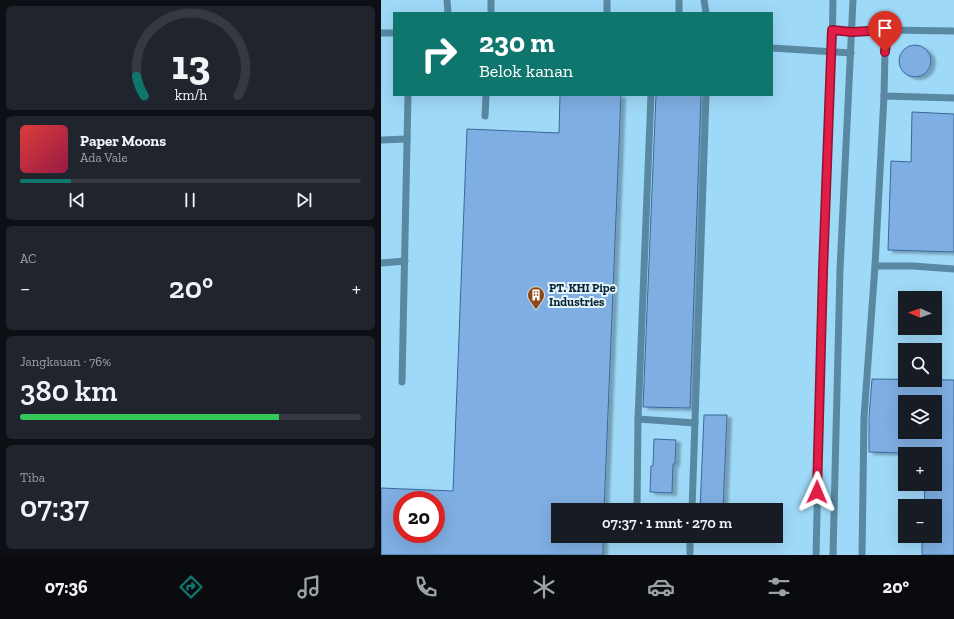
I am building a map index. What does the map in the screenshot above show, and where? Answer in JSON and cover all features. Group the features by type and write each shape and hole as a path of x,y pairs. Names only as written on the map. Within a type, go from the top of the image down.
{"lane":[{"path":"447,0 448,12"},
{"path":"491,0 491,12"},
{"path":"607,0 607,12"},
{"path":"679,0 679,12"},
{"path":"704,0 706,12"},
{"path":"816,555 823,271 833,0"},
{"path":"833,555 840,270 853,0"},
{"path":"832,30 852,32 887,30 954,31"},
{"path":"862,555 864,416 875,266 887,30"},
{"path":"381,33 393,33"},
{"path":"773,48 851,54"},
{"path":"403,382 408,96"},
{"path":"485,116 487,96"},
{"path":"637,503 638,419 651,96"},
{"path":"691,503 706,96"},
{"path":"884,96 954,98"},
{"path":"381,140 407,139"},
{"path":"381,263 405,261"},
{"path":"875,266 913,266 954,269"},
{"path":"638,419 695,423"},
{"path":"690,555 691,543"}],"building":[{"path":"912,45 918,45 928,52 931,61 930,67 924,74 918,77 912,77 902,70 899,64 899,58 906,48"},
{"name":"PT. KHI Pipe Industries","path":"560,96 621,96 604,503 551,503 551,543 603,543 603,555 381,555 381,488 453,491 467,129 559,133"},
{"path":"656,96 701,96 690,408 643,407"},
{"path":"912,112 954,114 954,252 888,250 891,161 911,162"},
{"path":"872,379 898,379 898,387 942,387 942,380 954,380 954,555 922,555 922,543 942,543 942,499 924,499 925,491 942,491 942,447 898,447 898,453 869,452 869,417"},
{"path":"704,415 727,415 723,503 700,503"},
{"path":"654,439 676,440 672,493 650,492"}],"place":[{"name":"PT. KHI Pipe Industries","path":"536,310"}],"route":[{"path":"817,492 832,30 852,32 887,30 885,52"}]}
